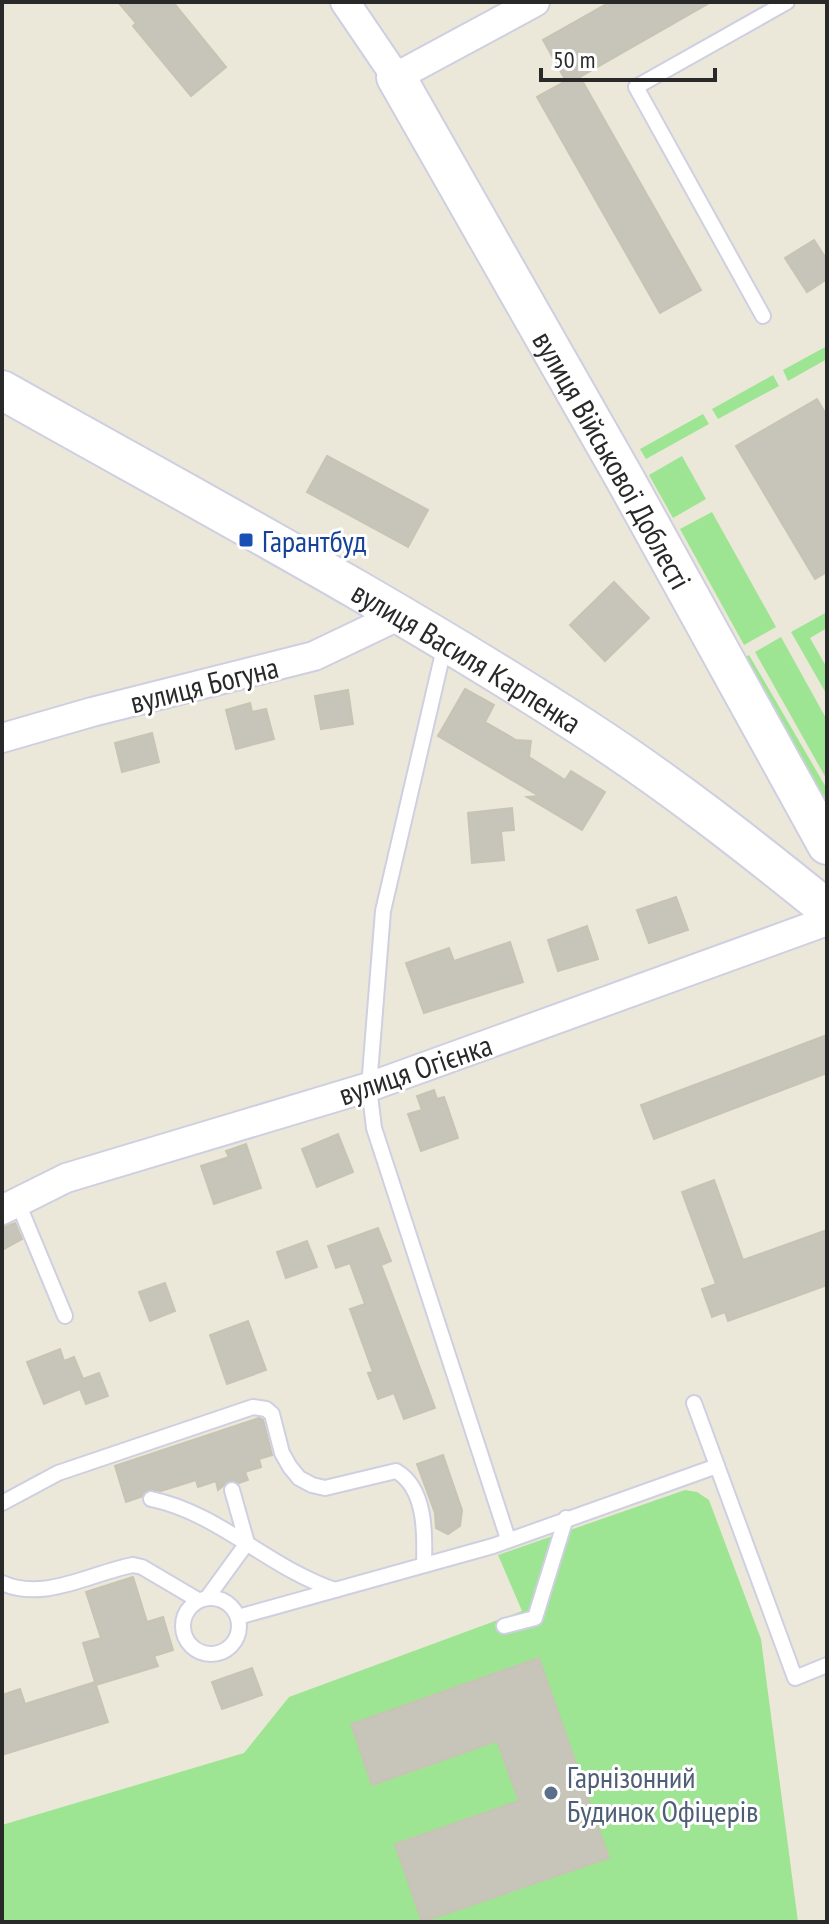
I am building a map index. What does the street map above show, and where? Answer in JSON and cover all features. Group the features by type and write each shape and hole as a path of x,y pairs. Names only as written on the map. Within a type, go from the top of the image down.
{"street":[{"path":"345,2 396,77 535,2"},
{"name":"вулиця Військової Доблесті","path":"396,77 625,479 827,845"},
{"name":"вулиця Василя Карпенка","path":"2,390 400,615 584,728 742,841 827,909"},
{"name":"вулиця Богуна","path":"2,738 314,656 400,615"},
{"name":"вулиця Огієнка","path":"10,1206 66,1178 369,1087 827,921"}],"lane":[{"path":"763,316 636,87 787,2"},
{"path":"446,643 383,911 369,1087 374,1128 508,1539"},
{"path":"10,1206 65,1316"},
{"path":"694,1403 795,1678 827,1665"},
{"path":"3,1503 58,1473 253,1407 266,1409 272,1414 282,1453 299,1478 312,1485 325,1488 396,1471 409,1478 416,1492 422,1521 424,1565"},
{"path":"238,1617 493,1546 717,1466"},
{"path":"232,1490 247,1543"},
{"path":"151,1499 178,1504 313,1582 335,1590"},
{"path":"504,1626 535,1618 566,1518"},
{"path":"2,1583 15,1588 56,1586 133,1565 142,1567 203,1599 226,1602 238,1617 240,1627 232,1645 224,1651 205,1653 188,1643 183,1624 190,1607 203,1599 247,1543"}],"green space":[{"path":"827,346 827,359 788,381 783,370"},
{"path":"773,375 779,386 718,419 712,409"},
{"path":"703,414 709,424 646,459 640,449"},
{"path":"682,456 706,499 673,518 649,475"},
{"path":"712,512 776,627 744,645 680,529"},
{"path":"827,612 827,628 810,638 827,668 827,695 791,632"},
{"path":"781,637 827,720 827,780 755,652"},
{"path":"749,655 827,789 827,813 741,660"},
{"path":"685,1490 697,1492 709,1500 761,1639 798,1922 2,1922 2,1825 244,1753 289,1697 522,1611 498,1555"}],"building":[{"path":"118,2 173,2 226,67 191,96 133,26 136,23"},
{"path":"610,2 711,2 580,77 701,290 660,313 537,97 566,81 543,40"},
{"path":"814,240 827,260 827,279 807,292 785,258"},
{"path":"817,399 827,416 827,572 815,579 736,446"},
{"path":"327,456 428,510 408,547 307,492"},
{"path":"614,582 649,618 605,661 570,625"},
{"path":"465,689 494,705 485,722 516,740 531,741 529,757 565,780 571,771 605,792 582,830 527,797 539,796 438,736"},
{"path":"348,690 353,724 321,729 315,696"},
{"path":"250,703 252,712 266,709 274,739 236,749 226,710"},
{"path":"152,733 159,762 122,772 115,743"},
{"path":"512,808 514,830 501,831 504,860 472,863 468,813"},
{"path":"676,897 688,930 649,943 637,910"},
{"path":"587,926 598,959 558,971 548,940"},
{"path":"510,942 523,982 424,1013 406,963 449,948 454,961"},
{"path":"827,1035 827,1073 654,1139 641,1105"},
{"path":"434,1090 437,1099 444,1097 458,1138 421,1151 408,1114 422,1110 417,1096"},
{"path":"338,1134 353,1172 317,1187 302,1149"},
{"path":"246,1144 261,1188 214,1204 201,1166 229,1157 226,1151"},
{"path":"714,1180 743,1260 827,1230 827,1285 728,1321 725,1312 712,1317 702,1289 716,1284 682,1192"},
{"path":"15,1223 22,1239 2,1250 2,1228"},
{"path":"378,1228 391,1261 381,1265 435,1408 404,1419 394,1393 378,1399 368,1373 373,1372 350,1309 365,1304 350,1263 336,1268 328,1246"},
{"path":"307,1241 317,1267 286,1278 277,1252"},
{"path":"165,1283 175,1311 150,1321 139,1292"},
{"path":"248,1321 266,1370 227,1384 210,1335"},
{"path":"60,1349 64,1361 74,1357 83,1379 99,1373 108,1396 86,1404 80,1389 44,1404 27,1362"},
{"path":"259,1418 263,1420 272,1455 259,1459 261,1467 245,1472 248,1480 239,1483 229,1481 218,1490 216,1481 198,1487 196,1480 161,1491 148,1490 141,1497 126,1502 115,1466"},
{"path":"443,1455 462,1510 460,1526 448,1534 436,1528 435,1513 417,1464"},
{"path":"133,1577 147,1622 163,1617 173,1650 154,1656 158,1666 96,1685 83,1643 101,1638 86,1592"},
{"name":"Гарнізонний Будинок Офіцерів","path":"539,1658 609,1858 422,1922 395,1844 519,1801 497,1741 372,1785 351,1724"},
{"path":"252,1668 262,1695 222,1709 212,1682"},
{"path":"95,1682 108,1722 2,1755 2,1695 20,1689 25,1704"}],"place":[{"name":"Гарантбуд","path":"246,540"},
{"name":"Гарнізонний Будинок Офіцерів","path":"551,1793"}]}
